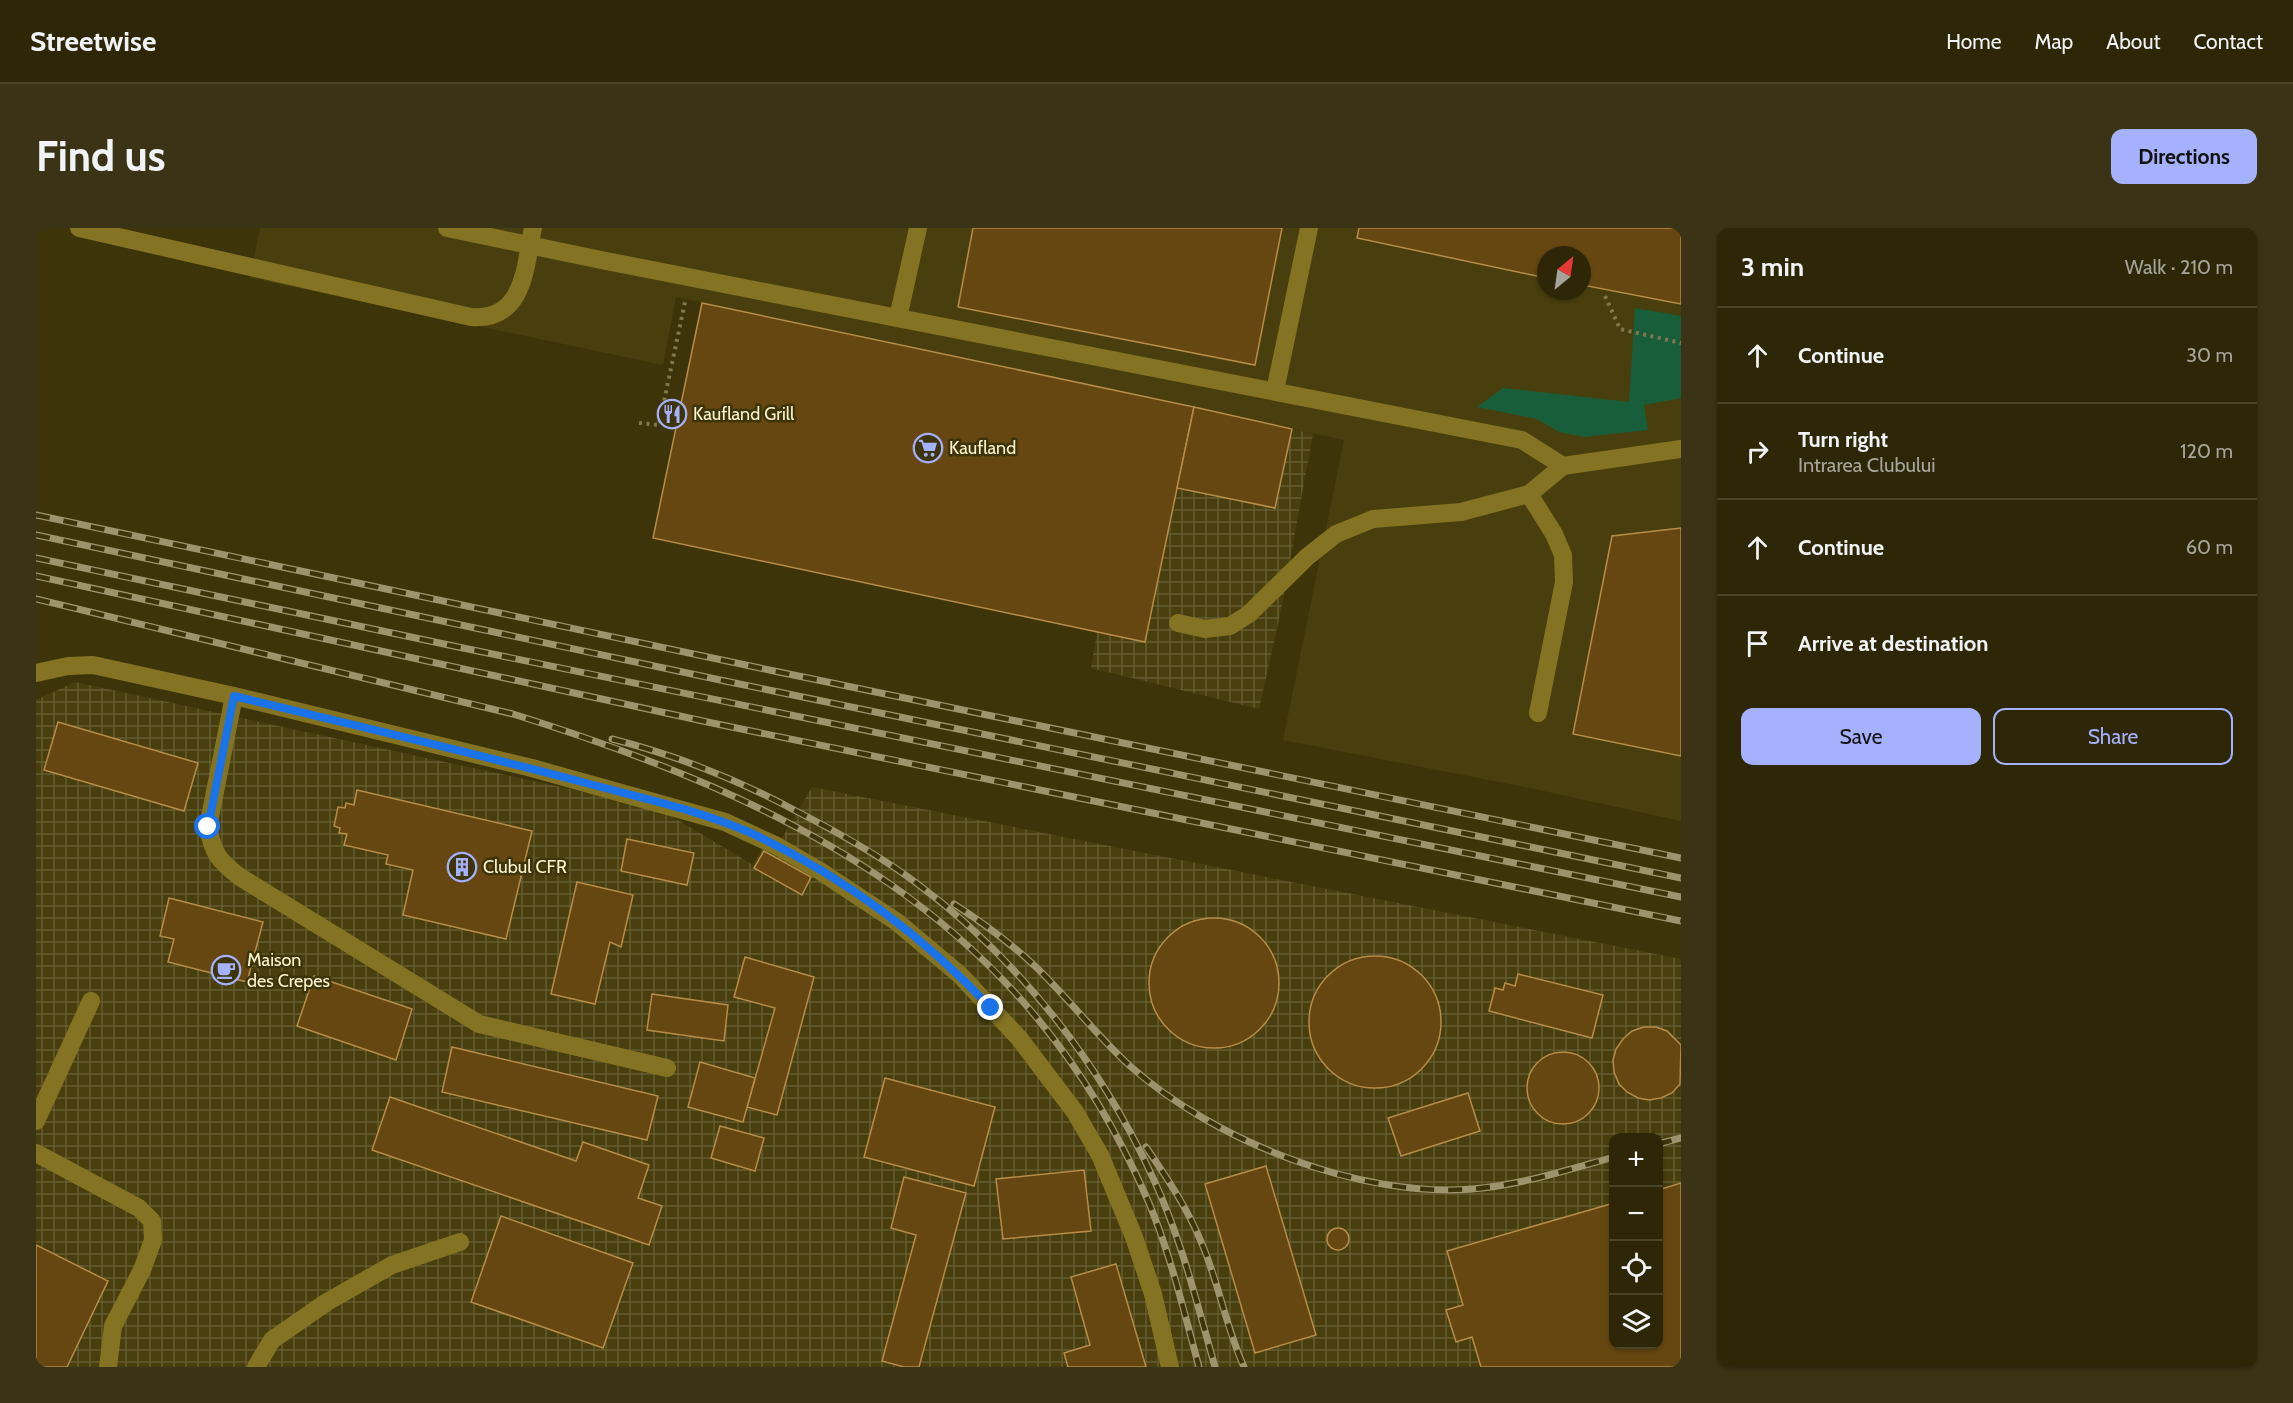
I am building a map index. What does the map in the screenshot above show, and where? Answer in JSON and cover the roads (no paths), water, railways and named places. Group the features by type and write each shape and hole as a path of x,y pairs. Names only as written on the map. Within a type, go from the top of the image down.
{"street":[{"path":"79,228 471,317 485,318 505,308 520,291 531,237"},
{"path":"447,228 531,237 690,277 1522,440 1563,466"},
{"path":"898,318 918,228"},
{"path":"1275,392 1309,228"},
{"path":"1179,623 1205,629 1230,626 1249,614 1306,557 1336,534 1373,519 1461,512 1529,494 1563,466 1681,449"},
{"path":"1529,494 1554,534 1563,555 1564,582 1538,713"},
{"path":"36,673 68,666 93,665 234,696 532,768 725,822 777,846 862,897 928,946 968,983 1019,1038 1075,1112 1100,1155 1118,1196 1153,1294 1170,1367"},
{"path":"234,696 208,827 212,848 225,865 260,890 479,1024 667,1068"},
{"path":"36,1121 91,1001"},
{"path":"36,1153 138,1208 152,1221 153,1240 142,1270 113,1326 108,1367"},
{"path":"255,1367 272,1340 327,1302 392,1265 460,1242"}],"railway":[{"path":"36,515 774,671 1681,858"},
{"path":"36,535 725,681 1681,878"},
{"path":"36,558 463,648 1681,897"},
{"path":"36,576 712,723 1681,921"},
{"path":"36,599 513,714 616,749 714,787 805,832 890,884 968,946 1037,1018 1098,1103 1157,1223 1177,1284 1199,1367"},
{"path":"612,739 706,769 752,789 828,828 905,874 956,914 990,946 1054,1017 1109,1095 1132,1136 1172,1224 1215,1367"},
{"path":"954,904 997,934 1027,959 1130,1066 1164,1093 1203,1118 1290,1159 1337,1174 1383,1184 1429,1189 1472,1189 1544,1176 1609,1158"},
{"path":"1663,1143 1681,1138"},
{"path":"1146,1147 1177,1194 1196,1231 1208,1259 1232,1337 1244,1367"}],"place":[{"name":"Kaufland Grill","path":"672,414"},
{"name":"Kaufland","path":"928,448"},
{"name":"Clubul CFR","path":"462,867"},
{"name":"Maison des Crepes","path":"226,970"}]}
